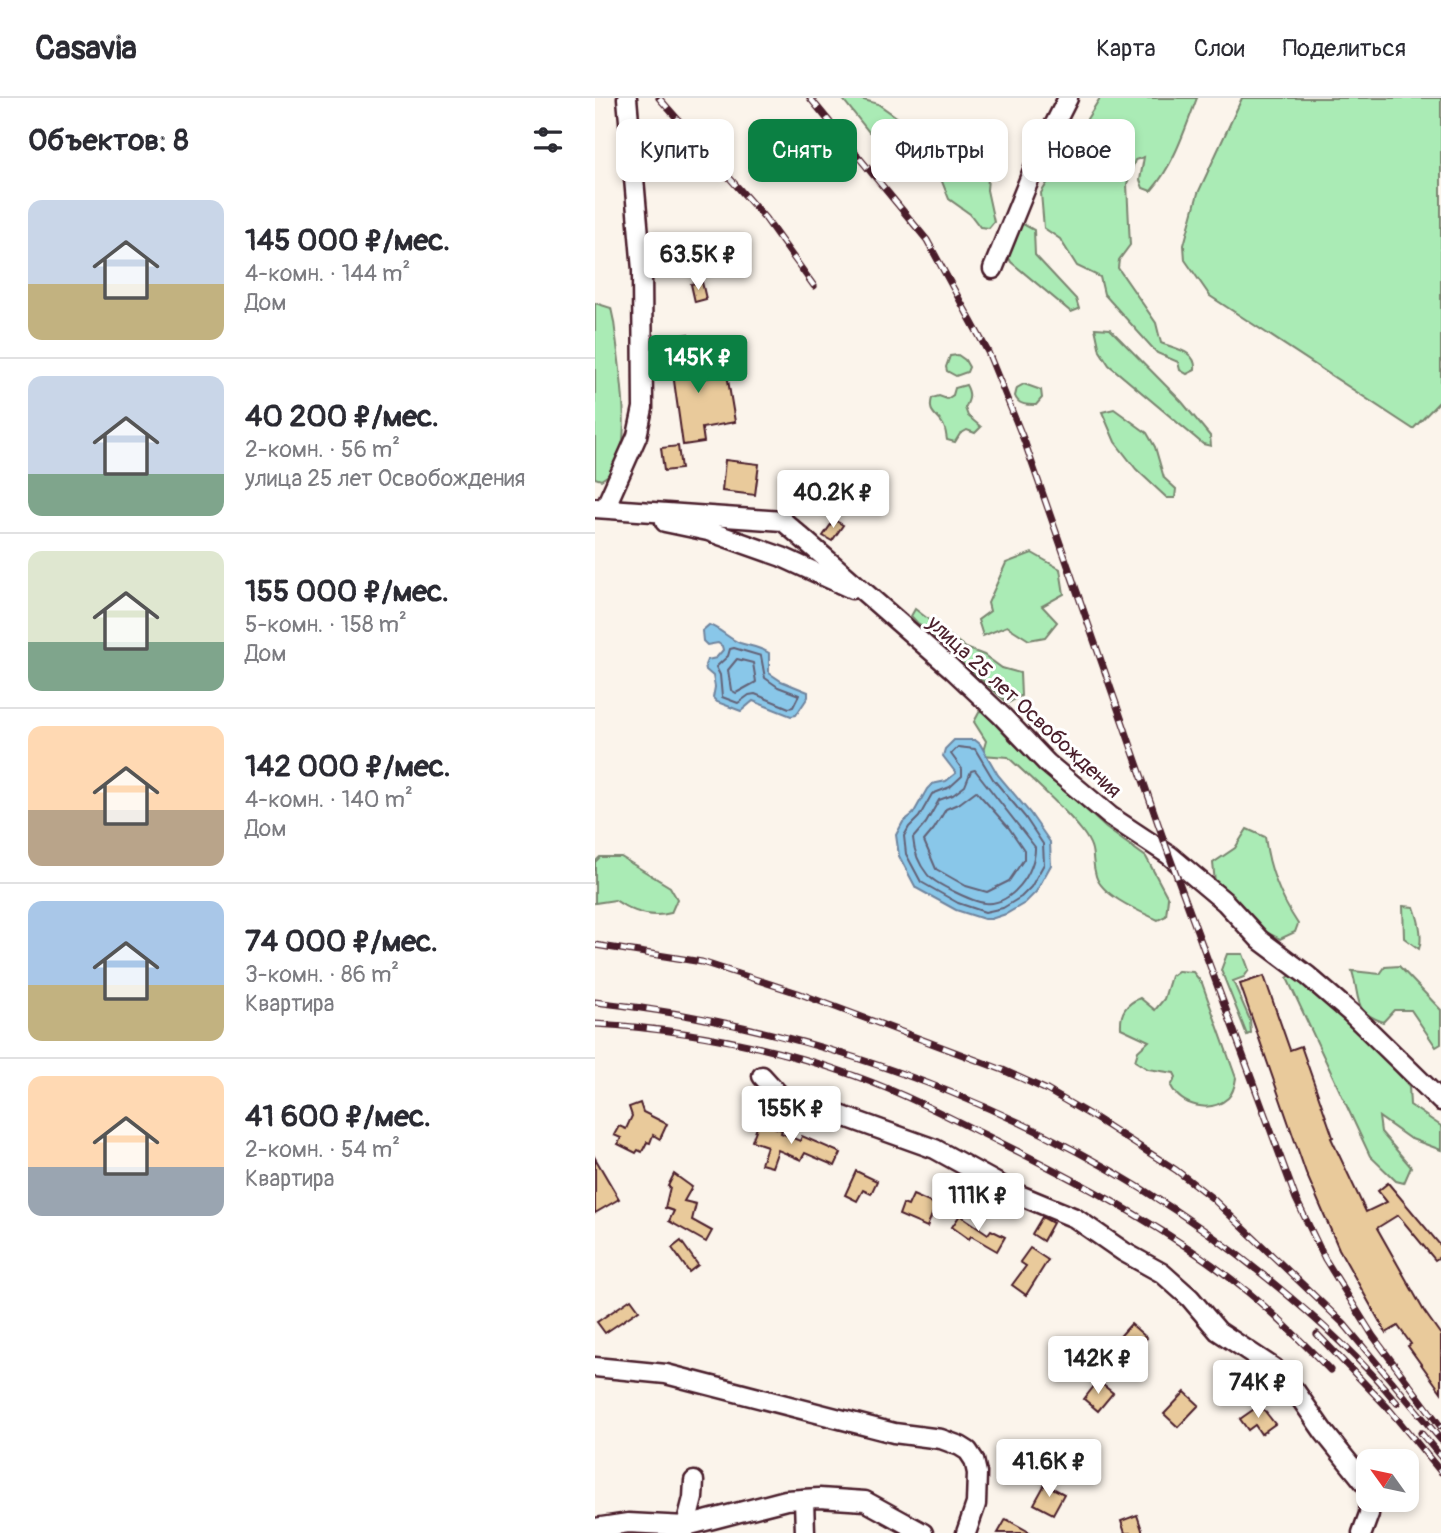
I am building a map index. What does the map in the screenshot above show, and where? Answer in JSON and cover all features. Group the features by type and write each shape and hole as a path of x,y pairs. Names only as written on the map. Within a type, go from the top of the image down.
{"street":[{"path":"627,98 642,270 643,408 637,436 599,504 708,531 782,557 871,598"},
{"path":"993,269 1041,153 1068,98"},
{"name":"улица 25 лет Освобождения","path":"599,504 783,521 959,676 1047,763 1109,816 1169,855 1225,902 1260,940 1351,1013 1441,1101"},
{"path":"762,1076 783,1099 837,1114 935,1149 1017,1194 1075,1218 1124,1252 1162,1273 1190,1298 1217,1331 1274,1368 1296,1392 1323,1432 1356,1472"},
{"path":"595,1367 666,1374 894,1433 941,1439 960,1446 968,1451 974,1460 977,1473 975,1504 966,1533"},
{"path":"685,1530 694,1481"},
{"path":"804,1499 805,1533"},
{"path":"595,1528 628,1523 685,1530 786,1500 854,1499 865,1501 923,1533"},
{"path":"1362,1533 1369,1512"},
{"path":"1343,1533 1356,1533"}],"green space":[{"path":"842,98 857,98 878,104 899,119 871,119 869,132"},
{"path":"1100,98 1197,98 1172,158 1151,191 1143,188 1140,180 1144,157 1135,160 1135,119 1087,119"},
{"path":"1242,98 1441,98 1441,400 1413,429 1210,296 1185,260 1184,245 1198,193"},
{"path":"942,182 988,182 994,222 989,228 980,227 970,214 949,199"},
{"path":"1048,182 1128,182 1130,245 1119,260 1118,268 1156,323 1161,343 1189,355 1195,364 1195,370 1187,374 1180,370 1178,362 1157,353 1104,294 1100,277 1077,266 1060,239 1044,228 1041,193"},
{"path":"1023,224 1034,230 1035,255 1076,299 1079,309 1071,312 1011,262 1001,243 1012,229"},
{"path":"595,303 611,308 624,416 621,452 617,465 601,480 595,478"},
{"path":"1095,328 1110,329 1182,402 1210,436 1211,446 1203,444 1109,365 1100,351"},
{"path":"958,355 969,367 967,372 956,376 947,371 946,367 950,356"},
{"path":"1024,384 1041,390 1042,398 1036,405 1023,404 1016,399 1017,388"},
{"path":"966,385 969,396 965,408 968,416 981,427 975,433 967,430 960,434 955,442 947,440 943,425 932,410 932,398 939,396 947,399 953,395 955,388"},
{"path":"1114,409 1147,433 1155,447 1164,478 1176,489 1175,498 1167,498 1136,469 1115,442 1102,412"},
{"path":"1032,553 1060,569 1064,594 1042,606 1057,622 1045,637 1029,640 1007,626 983,636 978,620 990,611 988,603 1006,563"},
{"path":"915,609 966,648 984,655 1002,668 1020,673 1021,696 1008,703 923,629 911,616"},
{"path":"981,709 1010,740 1106,828 1146,857 1168,898 1166,916 1158,920 1106,890 1096,876 1090,844 1066,812 1008,757 982,755 986,741 974,722"},
{"path":"1247,829 1265,837 1276,883 1298,924 1295,932 1280,939 1258,928 1215,883 1213,863 1235,848"},
{"path":"600,857 621,857 670,887 677,899 671,913 641,913 615,900 595,903 595,862"},
{"path":"1403,906 1414,907 1420,933 1419,949 1404,938"},
{"path":"1227,954 1243,954 1249,970 1244,977 1233,981 1250,1020 1251,1033 1247,1035 1221,970"},
{"path":"1399,966 1441,1010 1441,1044 1436,1047 1411,1010 1394,1010 1383,1022 1366,1013 1359,1003 1352,971 1380,974 1385,967"},
{"path":"1178,971 1193,972 1202,983 1236,1078 1230,1096 1213,1106 1197,1106 1182,1099 1171,1086 1176,1077 1174,1073 1148,1069 1135,1061 1138,1051 1149,1041 1121,1028 1123,1013 1135,1000 1140,998 1155,1010 1164,999 1171,976"},
{"path":"1296,971 1358,1028 1409,1086 1410,1105 1441,1126 1441,1150 1409,1138 1379,1117 1381,1132 1411,1167 1404,1183 1396,1181 1370,1156 1287,978"}],"water":[{"path":"709,625 740,643 769,653 769,673 808,692 808,697 796,715 791,716 753,701 741,711 713,698 713,676 706,670 705,665 707,660 716,658 723,650 718,643 707,645 703,641 702,631"},
{"path":"954,740 975,740 980,744 998,775 1050,842 1051,865 1036,892 1025,903 991,919 956,910 916,888 899,856 896,835 903,822 913,814 932,784 946,781 956,773 943,756 945,749"}],"building":[{"path":"702,282 706,299 695,302 691,284"},
{"path":"688,334 695,380 727,374 735,422 702,428 704,442 683,445 668,338"},
{"path":"678,446 681,469 664,471 661,448"},
{"path":"725,460 759,464 755,495 722,491"},
{"path":"834,520 843,525 832,541 823,536"},
{"path":"1264,976 1290,1050 1301,1046 1333,1137 1331,1138 1366,1212 1387,1202 1378,1191 1388,1183 1441,1246 1441,1256 1435,1260 1398,1215 1377,1228 1424,1311 1441,1335 1441,1392 1408,1346 1411,1344 1398,1326 1386,1333 1339,1249 1306,1173 1240,984"},
{"path":"640,1103 643,1112 667,1124 660,1139 653,1135 642,1152 638,1150 636,1153 618,1144 621,1138 614,1135 619,1126 626,1129 632,1116 629,1107"},
{"path":"759,1122 782,1130 781,1133 800,1141 802,1136 841,1153 835,1166 805,1153 801,1160 778,1150 772,1167 761,1164 767,1146 752,1141"},
{"path":"595,1158 619,1199 595,1213"},
{"path":"856,1171 877,1181 871,1194 863,1190 857,1201 845,1195"},
{"path":"674,1174 692,1187 684,1201 696,1204 692,1220 712,1231 706,1242 669,1221 674,1211 665,1208 670,1187 668,1186"},
{"path":"913,1195 936,1205 927,1227 899,1215 903,1204 908,1206"},
{"path":"960,1215 988,1234 991,1230 1005,1237 997,1251 971,1236 969,1239 952,1227"},
{"path":"1042,1217 1053,1223 1043,1241 1032,1234"},
{"path":"681,1241 698,1265 689,1272 672,1248"},
{"path":"1030,1248 1048,1260 1026,1295 1012,1285 1026,1266 1020,1262"},
{"path":"631,1299 639,1310 605,1333 597,1322"},
{"path":"1131,1324 1147,1338 1122,1365 1107,1351"},
{"path":"1098,1381 1113,1393 1098,1411 1084,1399"},
{"path":"1185,1392 1199,1405 1178,1427 1164,1414"},
{"path":"1260,1405 1275,1424 1261,1434 1255,1425 1248,1430 1240,1419"},
{"path":"1045,1484 1064,1494 1053,1514 1034,1504"},
{"path":"1137,1515 1143,1533 1125,1533 1121,1521"},
{"path":"1006,1519 1031,1533 998,1533"}],"railway":[{"path":"659,98 765,218 814,286"},
{"path":"810,98 927,240 988,352 1025,443 1169,855 1296,1199 1325,1259 1373,1336 1441,1427"},
{"path":"595,945 702,962 798,993 1003,1070 1047,1090 1092,1116 1176,1170 1212,1198 1344,1324 1441,1440"},
{"path":"595,1002 686,1015 776,1035 864,1061 951,1092 1035,1130 1116,1174 1194,1223 1267,1278 1335,1337 1397,1403"},
{"path":"595,1024 694,1035 792,1056 855,1076 933,1109 1103,1196 1193,1251 1260,1302 1330,1370"},
{"path":"1317,1334 1388,1408 1441,1472"},
{"path":"1421,1433 1441,1457"}]}
